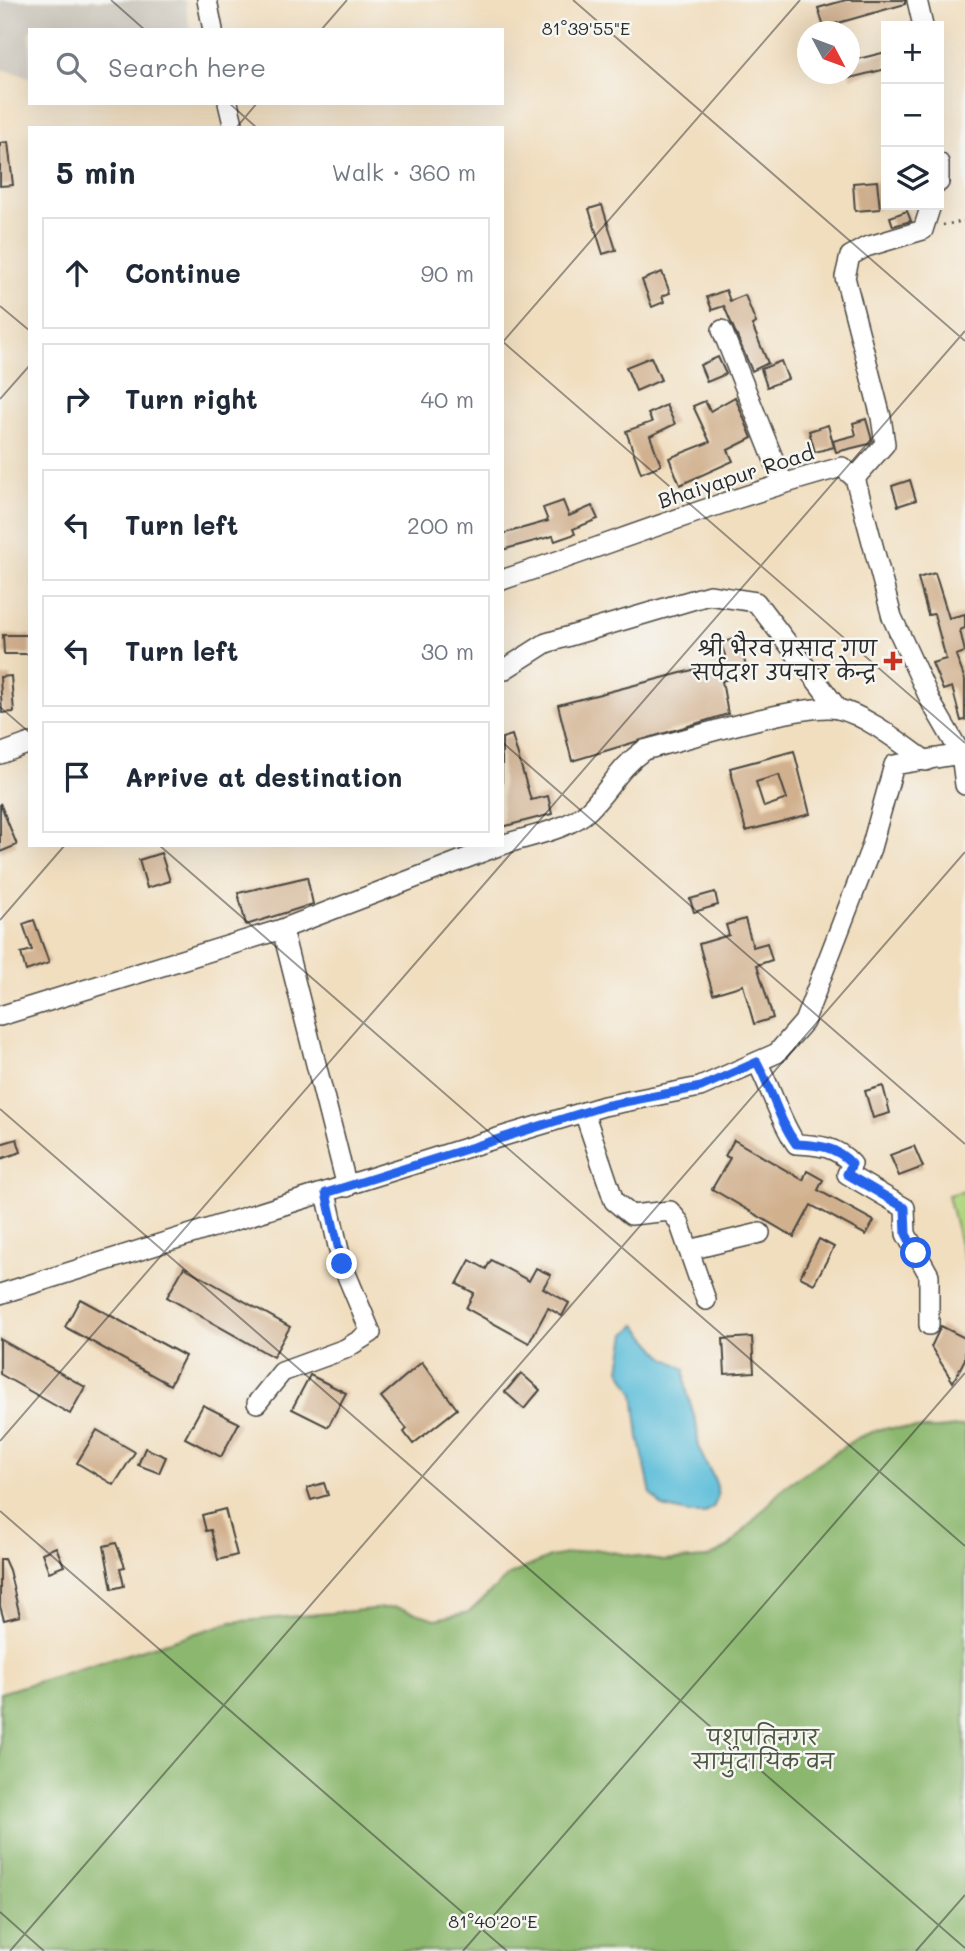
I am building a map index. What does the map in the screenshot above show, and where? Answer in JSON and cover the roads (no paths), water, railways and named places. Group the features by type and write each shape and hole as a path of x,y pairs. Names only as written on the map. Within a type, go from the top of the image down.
{"street":[{"path":"207,0 213,28"},
{"path":"917,0 922,21"},
{"path":"229,105 234,126"},
{"path":"929,210 923,230 866,247 850,256 845,277 881,418 885,444 855,478 892,617 932,704 963,754 965,785"},
{"path":"722,330 783,483"},
{"name":"Bhaiyapur Road","path":"504,579 783,483 842,467 855,478"},
{"path":"504,670 545,643 709,595 755,603 838,709 891,736 926,761"},
{"path":"504,844 560,826 587,813 623,765 644,750 806,710 838,709"},
{"path":"0,754 28,744"},
{"path":"0,1294 584,1112 701,1087 777,1053 804,1022 871,848 894,765 963,754"},
{"path":"0,1016 282,929 497,847"},
{"path":"282,929 347,1187"},
{"path":"757,1062 772,1090 781,1123 796,1144 820,1145 842,1153 852,1164 847,1174 905,1208 906,1234 929,1275 929,1325"},
{"path":"584,1112 614,1201 631,1214 670,1210 679,1222 706,1300"},
{"path":"257,1403 282,1373 345,1349 371,1333 342,1264 326,1193"},
{"path":"689,1250 760,1234"}],"water":[{"path":"636,1325 664,1357 685,1369 699,1447 717,1490 714,1506 704,1514 663,1507 651,1494 639,1437 634,1394 620,1369 626,1334"}],"place":[{"name":"श्री भैरव प्रसाद गण सर्पदश उपचार केन्द्र","path":"893,661"}],"park label":[{"name":"पशुपतिनगर सामुदायिक वन","path":"763,1750"}]}
